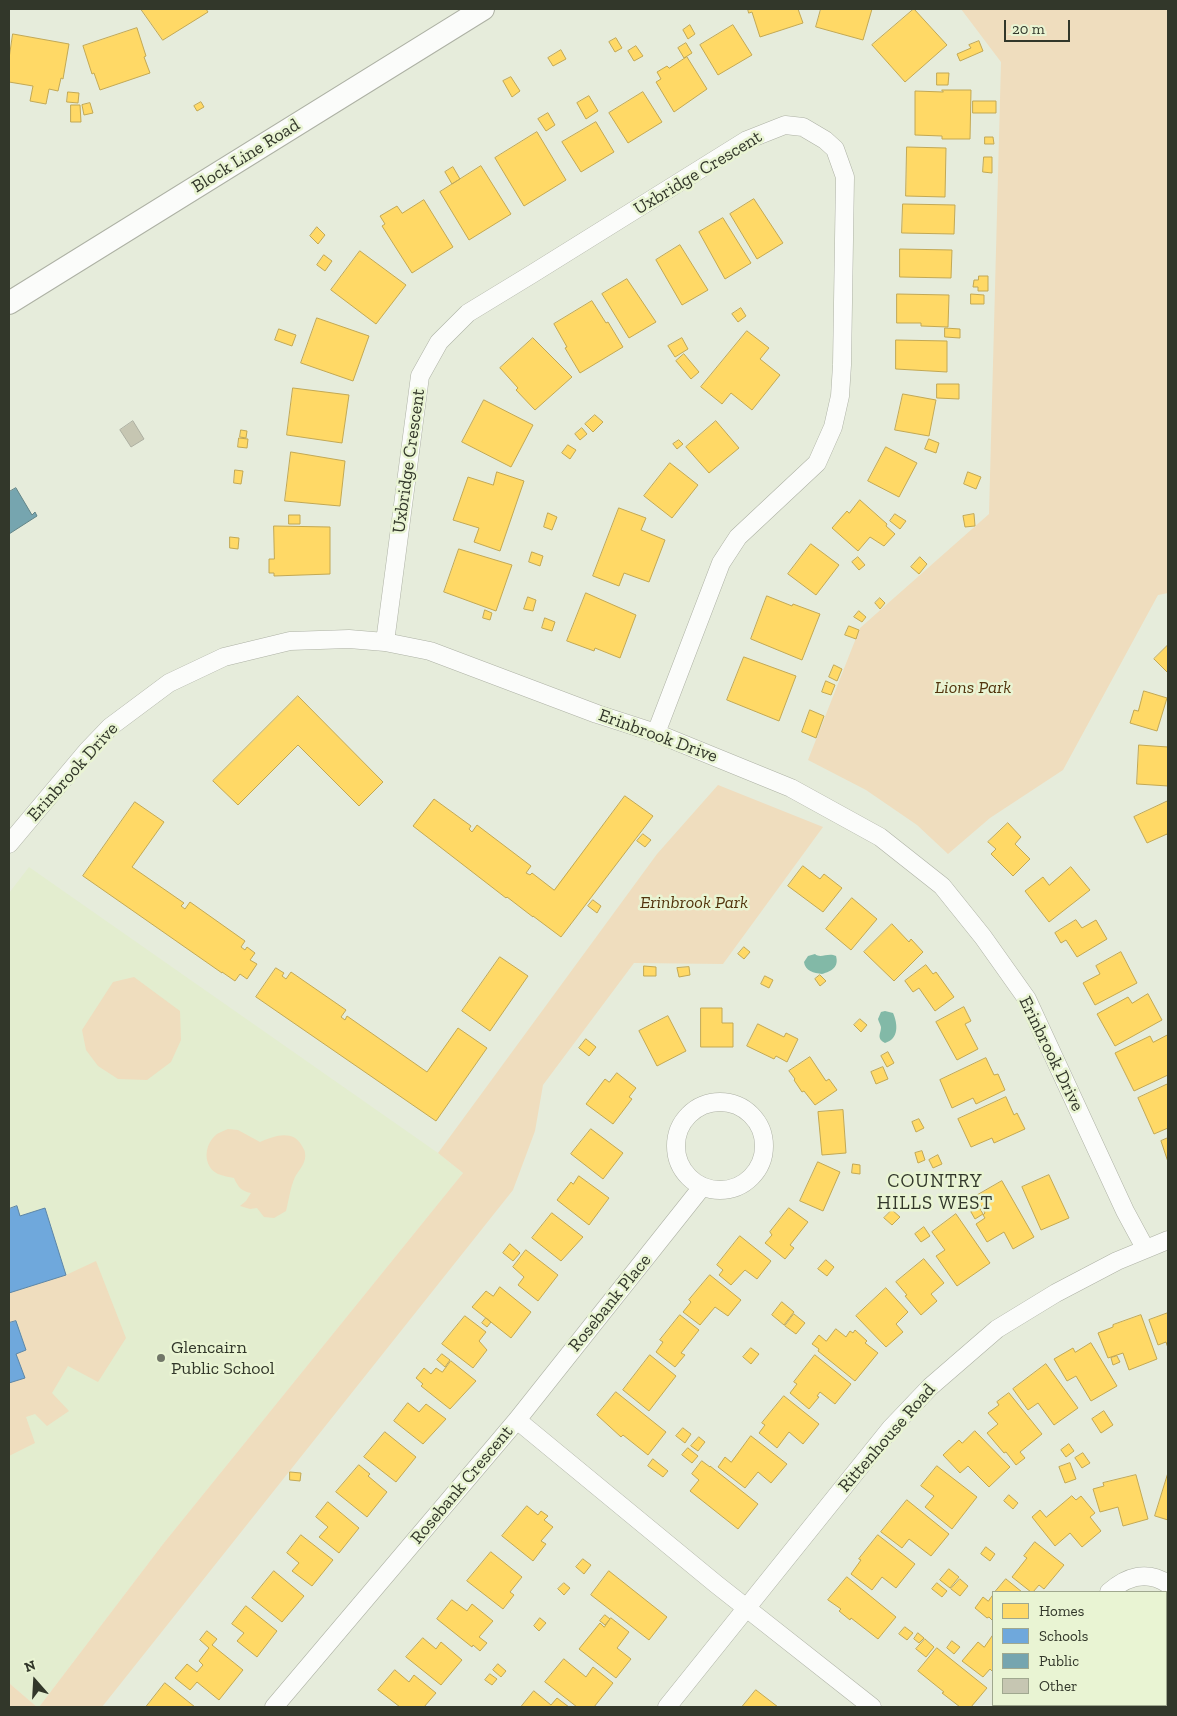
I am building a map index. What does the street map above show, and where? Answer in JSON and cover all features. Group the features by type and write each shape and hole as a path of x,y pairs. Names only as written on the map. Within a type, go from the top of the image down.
{"street":[{"name":"Block Line Road","path":"9,303 483,9"},
{"name":"Uxbridge Crescent","path":"385,642 420,376 438,342 468,313 747,140 785,125 803,127 825,140 835,149 845,177 842,365 840,396 833,427 818,463 738,538 721,563 656,733"},
{"name":"Erinbrook Drive","path":"9,844 87,750 110,727 170,683 224,657 290,641 349,639 385,642 430,651 597,714 656,733 791,788 880,837 942,886 983,937 1027,999 1125,1211 1146,1248"},
{"path":"709,1103 734,1104 751,1115 762,1132 764,1145 762,1160 755,1174 743,1184 733,1189 717,1191 702,1187 692,1181 681,1169 675,1144 677,1134 684,1120 695,1110 709,1103"},
{"name":"Rosebank Place","path":"517,1420 702,1187"},
{"name":"Rittenhouse Road","path":"667,1707 891,1428 930,1387 997,1329 1056,1293 1117,1261 1168,1240"},
{"name":"Rosebank Crescent","path":"274,1707 517,1420 746,1608 872,1707"},
{"path":"1110,1591 1122,1581 1136,1576 1160,1579 1168,1584"}],"shaded area":[{"name":"Glencairn Public School","path":"29,867 438,1153 463,1173 163,1544 39,1707 9,1683 9,893"}],"green space":[{"name":"Lions Park","path":"961,9 1168,9 1168,593 1158,595 1063,770 990,818 948,854 917,825 866,790 808,760 860,628 989,514 1001,62"},
{"name":"Erinbrook Park","path":"718,785 823,827 723,964 634,963 543,1085 535,1131 513,1190 102,1707 39,1707 163,1544 463,1173 438,1153 657,854"},
{"path":"134,977 180,1011 181,1040 171,1062 147,1080 118,1079 98,1066 86,1050 82,1030 113,982"},
{"path":"228,1129 238,1130 260,1142 283,1135 294,1137 302,1146 305,1152 305,1160 293,1181 286,1211 274,1218 264,1217 257,1208 250,1209 240,1206 251,1193 240,1188 234,1178 218,1174 209,1166 207,1149 209,1143 217,1134"},
{"path":"96,1261 126,1338 98,1382 68,1366 52,1393 69,1411 47,1426 35,1414 26,1417 35,1443 9,1456 9,1383 24,1378 16,1354 26,1350 17,1321 9,1323 9,1293 66,1275"},
{"path":"9,1683 37,1707 9,1707"}],"water":[{"path":"815,954 820,956 836,956 836,966 822,974 810,971 806,968 804,962 808,956"},
{"path":"881,1012 893,1013 896,1031 893,1038 885,1043 880,1038 881,1027 878,1019"}],"building: Homes":[{"path":"141,9 206,9 208,12 163,40"},
{"path":"748,9 798,9 803,23 760,37 752,12 749,13"},
{"path":"821,9 872,9 863,40 816,27"},
{"path":"914,9 947,45 905,82 872,45"},
{"path":"690,25 695,34 688,39 683,30"},
{"path":"733,25 752,55 718,75 700,45"},
{"path":"137,28 150,73 100,90 94,73 92,74 83,46"},
{"path":"13,34 69,44 63,79 61,78 58,91 49,89 46,104 30,101 33,86 9,82 9,59"},
{"path":"616,38 622,48 615,52 609,42"},
{"path":"979,41 983,51 960,61 957,54 971,48 969,45"},
{"path":"686,43 692,53 684,58 678,48"},
{"path":"636,46 643,56 634,61 628,51"},
{"path":"561,50 566,59 553,66 548,58"},
{"path":"687,57 707,89 674,112 656,82 661,79 657,72 667,66 669,68"},
{"path":"937,73 949,73 948,85 937,85"},
{"path":"511,77 520,91 512,97 503,81"},
{"path":"942,90 971,90 970,139 942,139 942,136 915,135 915,91 943,92"},
{"path":"68,92 79,93 78,103 67,102"},
{"path":"643,92 662,122 628,143 609,113"},
{"path":"589,96 598,111 586,119 577,103"},
{"path":"973,101 996,101 996,113 973,113"},
{"path":"201,102 204,107 197,111 194,106"},
{"path":"90,103 93,113 84,115 82,105"},
{"path":"71,105 80,105 81,122 71,122"},
{"path":"548,113 555,125 546,131 538,119"},
{"path":"596,122 614,152 581,172 562,142"},
{"path":"537,132 566,180 524,206 495,158"},
{"path":"985,137 993,137 994,144 985,144"},
{"path":"907,147 946,148 945,197 906,196"},
{"path":"984,157 992,157 992,173 983,172"},
{"path":"481,166 511,214 469,240 440,192"},
{"path":"453,167 460,179 452,184 445,172"},
{"path":"754,199 783,243 757,259 730,214"},
{"path":"424,200 453,247 412,273 382,226 385,224 380,216 397,206 402,213"},
{"path":"903,204 955,205 954,234 902,233"},
{"path":"723,218 751,263 725,279 699,232"},
{"path":"317,227 325,235 318,244 310,236"},
{"path":"680,245 708,290 682,305 656,260"},
{"path":"900,249 952,250 951,278 900,277"},
{"path":"360,251 406,285 376,324 331,290"},
{"path":"324,255 332,261 325,271 317,265"},
{"path":"979,276 988,276 988,291 978,291 978,287 973,287 974,280 978,280"},
{"path":"627,279 656,322 629,338 602,294"},
{"path":"897,294 949,295 948,327 921,326 921,323 897,323"},
{"path":"971,294 984,295 984,304 971,304"},
{"path":"592,301 606,323 608,322 623,347 580,373 565,348 567,347 554,324"},
{"path":"741,308 746,316 738,322 732,314"},
{"path":"317,318 369,336 353,381 301,363"},
{"path":"945,328 960,329 960,338 945,337"},
{"path":"279,329 296,335 292,346 275,340"},
{"path":"747,331 769,348 760,359 780,375 752,410 731,393 722,404 701,387"},
{"path":"533,338 572,377 535,410 516,390 518,388 500,368"},
{"path":"682,338 688,349 675,357 668,346"},
{"path":"896,340 947,341 947,372 896,369"},
{"path":"684,354 699,372 691,379 676,361"},
{"path":"937,384 959,384 959,399 937,398"},
{"path":"293,388 349,395 342,443 287,435"},
{"path":"903,394 936,400 929,436 895,430"},
{"path":"484,400 533,425 511,467 462,442"},
{"path":"595,415 603,422 593,432 585,424"},
{"path":"716,421 739,448 709,473 686,447"},
{"path":"582,428 587,434 580,440 575,434"},
{"path":"241,430 247,431 246,438 240,437"},
{"path":"239,438 248,439 247,448 238,447"},
{"path":"929,439 939,443 936,453 925,449"},
{"path":"679,440 683,444 677,449 673,444"},
{"path":"568,445 576,450 570,459 562,453"},
{"path":"886,447 917,463 899,497 868,481"},
{"path":"291,452 345,461 340,506 285,501"},
{"path":"670,463 698,485 672,518 644,496"},
{"path":"235,470 243,471 241,484 234,483"},
{"path":"497,472 524,481 500,551 474,542 479,528 453,520 468,477 493,485"},
{"path":"968,472 981,477 976,489 964,484"},
{"path":"860,500 887,524 886,526 895,534 884,546 870,537 858,551 832,528"},
{"path":"619,508 646,518 641,530 665,540 649,582 624,573 619,586 593,576"},
{"path":"548,513 557,517 552,530 544,527"},
{"path":"895,514 906,521 900,529 890,521"},
{"path":"974,514 975,526 965,527 963,516"},
{"path":"289,515 300,515 300,524 289,524"},
{"path":"274,526 330,527 330,574 274,576 274,573 269,573 269,559 274,559"},
{"path":"230,537 239,538 238,549 230,548"},
{"path":"811,544 839,565 816,595 788,574"},
{"path":"459,549 512,565 496,611 444,592"},
{"path":"532,552 543,556 540,566 529,562"},
{"path":"858,557 865,565 859,570 852,562"},
{"path":"920,557 927,564 919,574 911,567"},
{"path":"586,593 636,615 620,658 595,648 594,651 567,641"},
{"path":"767,596 820,614 802,660 751,639"},
{"path":"528,597 536,600 533,611 524,609"},
{"path":"880,598 885,603 880,609 875,603"},
{"path":"485,610 492,613 490,620 483,618"},
{"path":"859,611 866,617 862,622 854,617"},
{"path":"545,618 555,622 552,631 542,628"},
{"path":"849,626 859,630 856,639 845,635"},
{"path":"1168,645 1168,673 1154,659"},
{"path":"744,657 796,676 779,721 727,700"},
{"path":"834,665 842,669 837,681 829,677"},
{"path":"826,681 835,685 831,695 822,692"},
{"path":"1144,691 1167,698 1157,731 1130,723 1134,710 1138,711"},
{"path":"298,696 383,782 359,806 298,745 238,805 213,781"},
{"path":"810,710 824,716 816,738 802,732"},
{"path":"1139,745 1168,747 1168,786 1137,784"},
{"path":"625,796 653,816 561,937 506,898 413,826 434,799 471,826 469,829 472,832 477,825 531,866 526,873 530,875 532,873 554,890"},
{"path":"1168,801 1168,837 1167,834 1147,843 1134,817"},
{"path":"135,802 164,822 132,867 184,903 181,906 185,909 190,902 245,941 241,947 245,950 247,947 255,953 250,960 257,964 247,979 240,974 235,981 222,973 83,876"},
{"path":"1008,823 1021,837 1015,844 1030,859 1013,876 991,854 996,849 988,842"},
{"path":"643,834 651,840 645,847 637,841"},
{"path":"803,866 820,879 824,874 842,888 823,912 788,886"},
{"path":"1071,867 1090,890 1049,922 1025,891 1043,877 1049,885"},
{"path":"852,898 877,919 851,950 826,929"},
{"path":"593,900 601,906 597,913 588,906"},
{"path":"1076,920 1082,928 1096,920 1107,939 1077,957 1066,940 1061,943 1055,933"},
{"path":"892,924 909,942 911,939 923,952 894,981 864,952"},
{"path":"744,947 750,952 744,959 738,954"},
{"path":"1121,952 1137,983 1095,1005 1083,983 1100,974 1096,966"},
{"path":"500,957 528,976 490,1031 462,1011"},
{"path":"926,965 933,974 936,972 954,997 935,1011 919,988 913,992 905,981"},
{"path":"644,966 656,967 656,976 644,976"},
{"path":"689,967 690,975 679,977 677,968"},
{"path":"276,968 284,973 282,976 286,979 291,972 346,1010 341,1017 345,1020 347,1016 427,1072 458,1028 487,1048 436,1121 256,997"},
{"path":"820,975 826,981 820,986 815,979"},
{"path":"765,976 773,980 769,988 761,984"},
{"path":"1148,994 1162,1020 1115,1046 1097,1014 1128,997 1132,1003"},
{"path":"964,1007 971,1021 965,1024 978,1049 957,1060 936,1022"},
{"path":"701,1008 722,1008 722,1023 733,1023 733,1047 701,1047"},
{"path":"668,1016 686,1051 657,1066 639,1031"},
{"path":"860,1019 867,1025 861,1032 854,1025"},
{"path":"758,1024 784,1037 786,1033 798,1039 787,1062 776,1056 774,1059 747,1046"},
{"path":"1168,1035 1168,1075 1134,1091 1115,1053 1150,1036 1153,1042"},
{"path":"586,1039 596,1047 589,1056 579,1048"},
{"path":"888,1052 894,1063 887,1067 881,1056"},
{"path":"810,1057 826,1081 829,1079 837,1090 815,1105 804,1091 802,1092 789,1071"},
{"path":"986,1058 994,1075 998,1074 1005,1090 976,1104 973,1098 952,1108 940,1080"},
{"path":"883,1067 888,1079 876,1084 871,1072"},
{"path":"617,1073 636,1088 629,1097 632,1099 613,1124 586,1104 605,1079 609,1082"},
{"path":"1168,1084 1168,1128 1154,1134 1138,1098"},
{"path":"1006,1097 1014,1115 1017,1113 1025,1129 994,1143 992,1138 971,1147 958,1119"},
{"path":"843,1110 846,1153 822,1155 818,1112"},
{"path":"919,1119 924,1128 916,1132 912,1122"},
{"path":"591,1129 623,1153 603,1179 571,1154"},
{"path":"1168,1138 1168,1162 1161,1141"},
{"path":"922,1151 925,1160 918,1163 915,1153"},
{"path":"938,1155 942,1164 933,1168 929,1160"},
{"path":"818,1162 840,1172 823,1211 800,1201"},
{"path":"853,1164 860,1165 860,1174 852,1173"},
{"path":"1049,1175 1069,1218 1041,1230 1022,1187"},
{"path":"579,1176 609,1198 589,1225 557,1200 571,1182 573,1184"},
{"path":"1002,1181 1034,1237 1013,1249 1004,1232 987,1242 976,1224 985,1218 983,1215 985,1213 976,1196"},
{"path":"979,1207 983,1214 975,1219 971,1212"},
{"path":"789,1208 808,1222 790,1245 794,1248 785,1259 765,1243 772,1235 770,1232"},
{"path":"892,1210 900,1217 892,1225 884,1218"},
{"path":"552,1213 583,1237 561,1261 532,1238"},
{"path":"956,1214 990,1263 957,1286 936,1256 945,1250 932,1232"},
{"path":"924,1227 930,1236 921,1242 915,1234"},
{"path":"740,1236 771,1261 757,1279 745,1270 731,1285 719,1275 723,1270 717,1265"},
{"path":"510,1244 520,1253 513,1261 503,1253"},
{"path":"526,1250 558,1275 538,1301 518,1285 524,1277 513,1267"},
{"path":"924,1259 944,1283 931,1294 937,1301 921,1315 896,1282"},
{"path":"826,1260 834,1267 827,1276 818,1269"},
{"path":"710,1275 741,1300 728,1316 715,1307 700,1325 683,1312 691,1302 689,1300"},
{"path":"500,1287 531,1312 511,1338 472,1307 486,1291 493,1296"},
{"path":"886,1288 908,1312 896,1324 903,1332 886,1347 856,1316"},
{"path":"782,1302 794,1312 784,1325 772,1315"},
{"path":"1168,1313 1168,1348 1166,1342 1158,1345 1149,1320"},
{"path":"794,1314 805,1323 796,1334 785,1326"},
{"path":"680,1315 699,1330 681,1353 685,1355 675,1367 656,1352 663,1342 660,1340"},
{"path":"1141,1315 1157,1359 1129,1370 1123,1353 1108,1358 1098,1333 1113,1327 1113,1325"},
{"path":"465,1316 486,1332 479,1341 487,1350 473,1368 442,1344"},
{"path":"486,1318 491,1322 487,1327 482,1323"},
{"path":"836,1329 846,1337 850,1331 853,1333 855,1330 867,1341 865,1343 878,1353 855,1381 812,1344 819,1335 826,1341"},
{"path":"1091,1343 1117,1386 1091,1401 1076,1376 1067,1381 1054,1359 1073,1348 1075,1352"},
{"path":"751,1348 759,1354 751,1364 743,1357"},
{"path":"442,1354 450,1360 445,1367 437,1360"},
{"path":"650,1355 676,1376 649,1411 623,1390"},
{"path":"815,1355 851,1384 835,1404 820,1392 817,1396 819,1397 809,1409 790,1393 797,1384 794,1382"},
{"path":"1117,1356 1120,1362 1113,1365 1111,1358"},
{"path":"451,1361 476,1381 450,1409 421,1386 423,1384 416,1378 424,1368 431,1374 436,1368 442,1372"},
{"path":"1046,1364 1078,1408 1054,1425 1038,1403 1028,1410 1013,1389"},
{"path":"616,1392 666,1432 648,1455 623,1435 621,1437 597,1415"},
{"path":"1009,1393 1042,1434 1020,1452 1025,1458 1016,1465 987,1433 998,1424 988,1413 999,1405 997,1402"},
{"path":"784,1396 819,1424 803,1444 789,1432 777,1448 759,1433 765,1425 762,1423"},
{"path":"408,1403 419,1412 426,1404 446,1419 423,1444 394,1421"},
{"path":"1104,1411 1113,1425 1101,1433 1092,1419"},
{"path":"683,1428 691,1434 685,1443 676,1436"},
{"path":"975,1431 1010,1467 989,1487 968,1466 960,1473 943,1455 959,1440 962,1443"},
{"path":"385,1432 416,1457 396,1482 364,1457"},
{"path":"751,1436 787,1464 771,1483 758,1472 745,1488 718,1467 725,1457 731,1462"},
{"path":"699,1437 705,1442 698,1451 691,1446"},
{"path":"1069,1444 1074,1451 1066,1457 1061,1450"},
{"path":"688,1448 698,1456 692,1463 682,1455"},
{"path":"1083,1453 1090,1463 1082,1468 1075,1458"},
{"path":"653,1459 668,1471 663,1477 648,1466"},
{"path":"702,1461 758,1504 738,1529 690,1491 699,1480 692,1474"},
{"path":"1070,1463 1076,1479 1065,1483 1059,1467"},
{"path":"359,1465 370,1474 368,1476 387,1492 367,1517 336,1492"},
{"path":"937,1466 977,1497 952,1529 925,1507 934,1496 921,1486"},
{"path":"290,1472 301,1473 300,1481 290,1480"},
{"path":"1168,1473 1168,1520 1155,1516"},
{"path":"1136,1475 1148,1519 1123,1526 1118,1507 1100,1512 1093,1489 1104,1486 1103,1483"},
{"path":"1009,1495 1018,1503 1013,1509 1004,1501"},
{"path":"1072,1496 1076,1500 1081,1496 1095,1513 1090,1517 1101,1531 1082,1547 1070,1533 1055,1546 1032,1517 1040,1510 1046,1517"},
{"path":"907,1500 949,1534 931,1556 909,1539 902,1548 881,1532"},
{"path":"328,1502 359,1528 339,1553 319,1537 328,1527 316,1517"},
{"path":"527,1506 538,1515 541,1511 548,1516 544,1520 553,1527 541,1541 546,1544 533,1561 502,1536"},
{"path":"301,1535 333,1560 312,1586 292,1571 299,1563 287,1553"},
{"path":"878,1535 915,1564 896,1588 882,1577 872,1590 851,1574 861,1560 859,1559"},
{"path":"1035,1542 1064,1565 1044,1589 1039,1585 1034,1591 1030,1591 1012,1577 1027,1558 1024,1556"},
{"path":"986,1547 995,1554 990,1561 981,1554"},
{"path":"491,1552 522,1577 510,1592 514,1595 503,1609 467,1581"},
{"path":"583,1559 591,1565 584,1574 576,1567"},
{"path":"949,1569 959,1577 950,1588 940,1580"},
{"path":"274,1571 304,1596 282,1622 252,1598"},
{"path":"609,1571 667,1617 649,1640 591,1595"},
{"path":"847,1577 896,1617 878,1639 851,1618 850,1620 839,1611 841,1609 828,1600"},
{"path":"960,1579 968,1586 960,1596 951,1589"},
{"path":"1006,1579 1021,1591 996,1591"},
{"path":"564,1583 570,1588 564,1595 558,1589"},
{"path":"937,1583 947,1591 942,1597 932,1589"},
{"path":"992,1596 992,1620 975,1608 983,1597 988,1601"},
{"path":"452,1600 467,1611 472,1604 493,1621 479,1637 487,1643 480,1651 473,1645 472,1647 437,1619"},
{"path":"246,1606 277,1631 257,1657 237,1641 244,1633 232,1624"},
{"path":"605,1615 610,1619 605,1625 600,1621"},
{"path":"540,1618 546,1623 539,1631 534,1626"},
{"path":"611,1618 629,1632 617,1648 631,1659 616,1678 579,1649 600,1623 604,1627"},
{"path":"905,1627 913,1633 907,1640 899,1634"},
{"path":"207,1631 217,1639 212,1645 243,1670 219,1700 197,1682 190,1690 175,1678 187,1664 197,1672 203,1665 199,1661 209,1648 200,1640"},
{"path":"918,1633 924,1638 919,1643 914,1639"},
{"path":"992,1636 992,1671 990,1669 983,1677 962,1661 978,1642 984,1647"},
{"path":"423,1638 436,1649 441,1642 462,1660 441,1685 406,1657"},
{"path":"925,1639 934,1647 926,1657 916,1649"},
{"path":"952,1641 960,1647 954,1654 947,1648"},
{"path":"937,1648 987,1688 971,1707 960,1707 918,1671"},
{"path":"564,1659 586,1677 593,1667 613,1683 594,1707 577,1707 545,1682"},
{"path":"498,1664 506,1671 501,1677 493,1670"},
{"path":"395,1670 409,1682 414,1675 436,1693 424,1707 400,1707 378,1690"},
{"path":"490,1674 497,1679 492,1685 485,1680"},
{"path":"165,1683 195,1707 146,1707"},
{"path":"756,1690 778,1707 742,1707"},
{"path":"534,1691 551,1705 557,1698 569,1707 521,1707"}],"building: Schools":[{"path":"17,1206 20,1216 45,1208 66,1275 9,1293 9,1209"},
{"path":"16,1321 26,1350 16,1354 25,1378 9,1383 9,1323"}],"building: Public":[{"path":"16,488 32,515 35,512 37,516 9,534 9,492"}],"building: Other":[{"path":"133,421 144,439 131,447 120,430"}],"place":[{"name":"Glencairn Public School","path":"161,1358"}],"district":[{"name":"COUNTRY HILLS WEST","path":"935,1193"}]}
